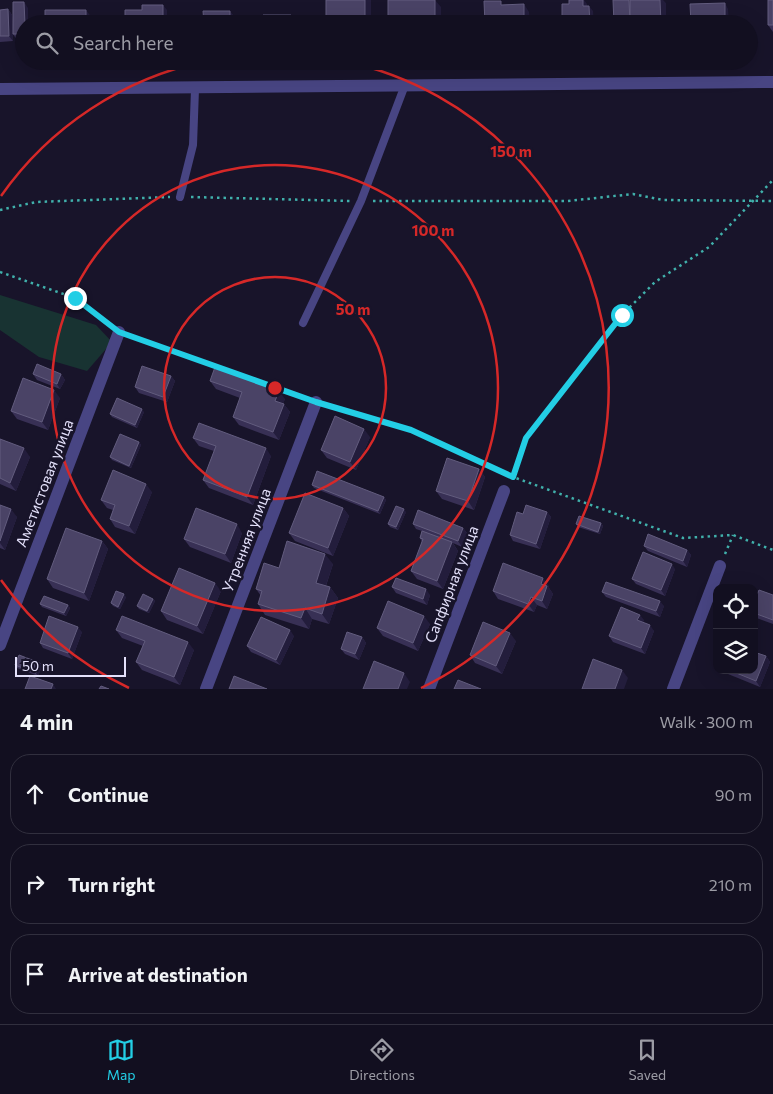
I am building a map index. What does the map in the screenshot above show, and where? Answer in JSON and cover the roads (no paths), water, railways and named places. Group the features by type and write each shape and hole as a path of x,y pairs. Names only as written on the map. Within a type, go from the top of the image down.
{"street":[{"path":"0,90 773,82"},
{"name":"Аметистовая улица","path":"0,645 119,332"},
{"name":"Утренняя улица","path":"206,689 316,402"},
{"name":"Сапфирная улица","path":"429,689 504,491"},
{"path":"673,689 720,566"}],"lane":[{"path":"303,323 361,201 405,85"},
{"path":"180,197 193,145 195,89"}]}
